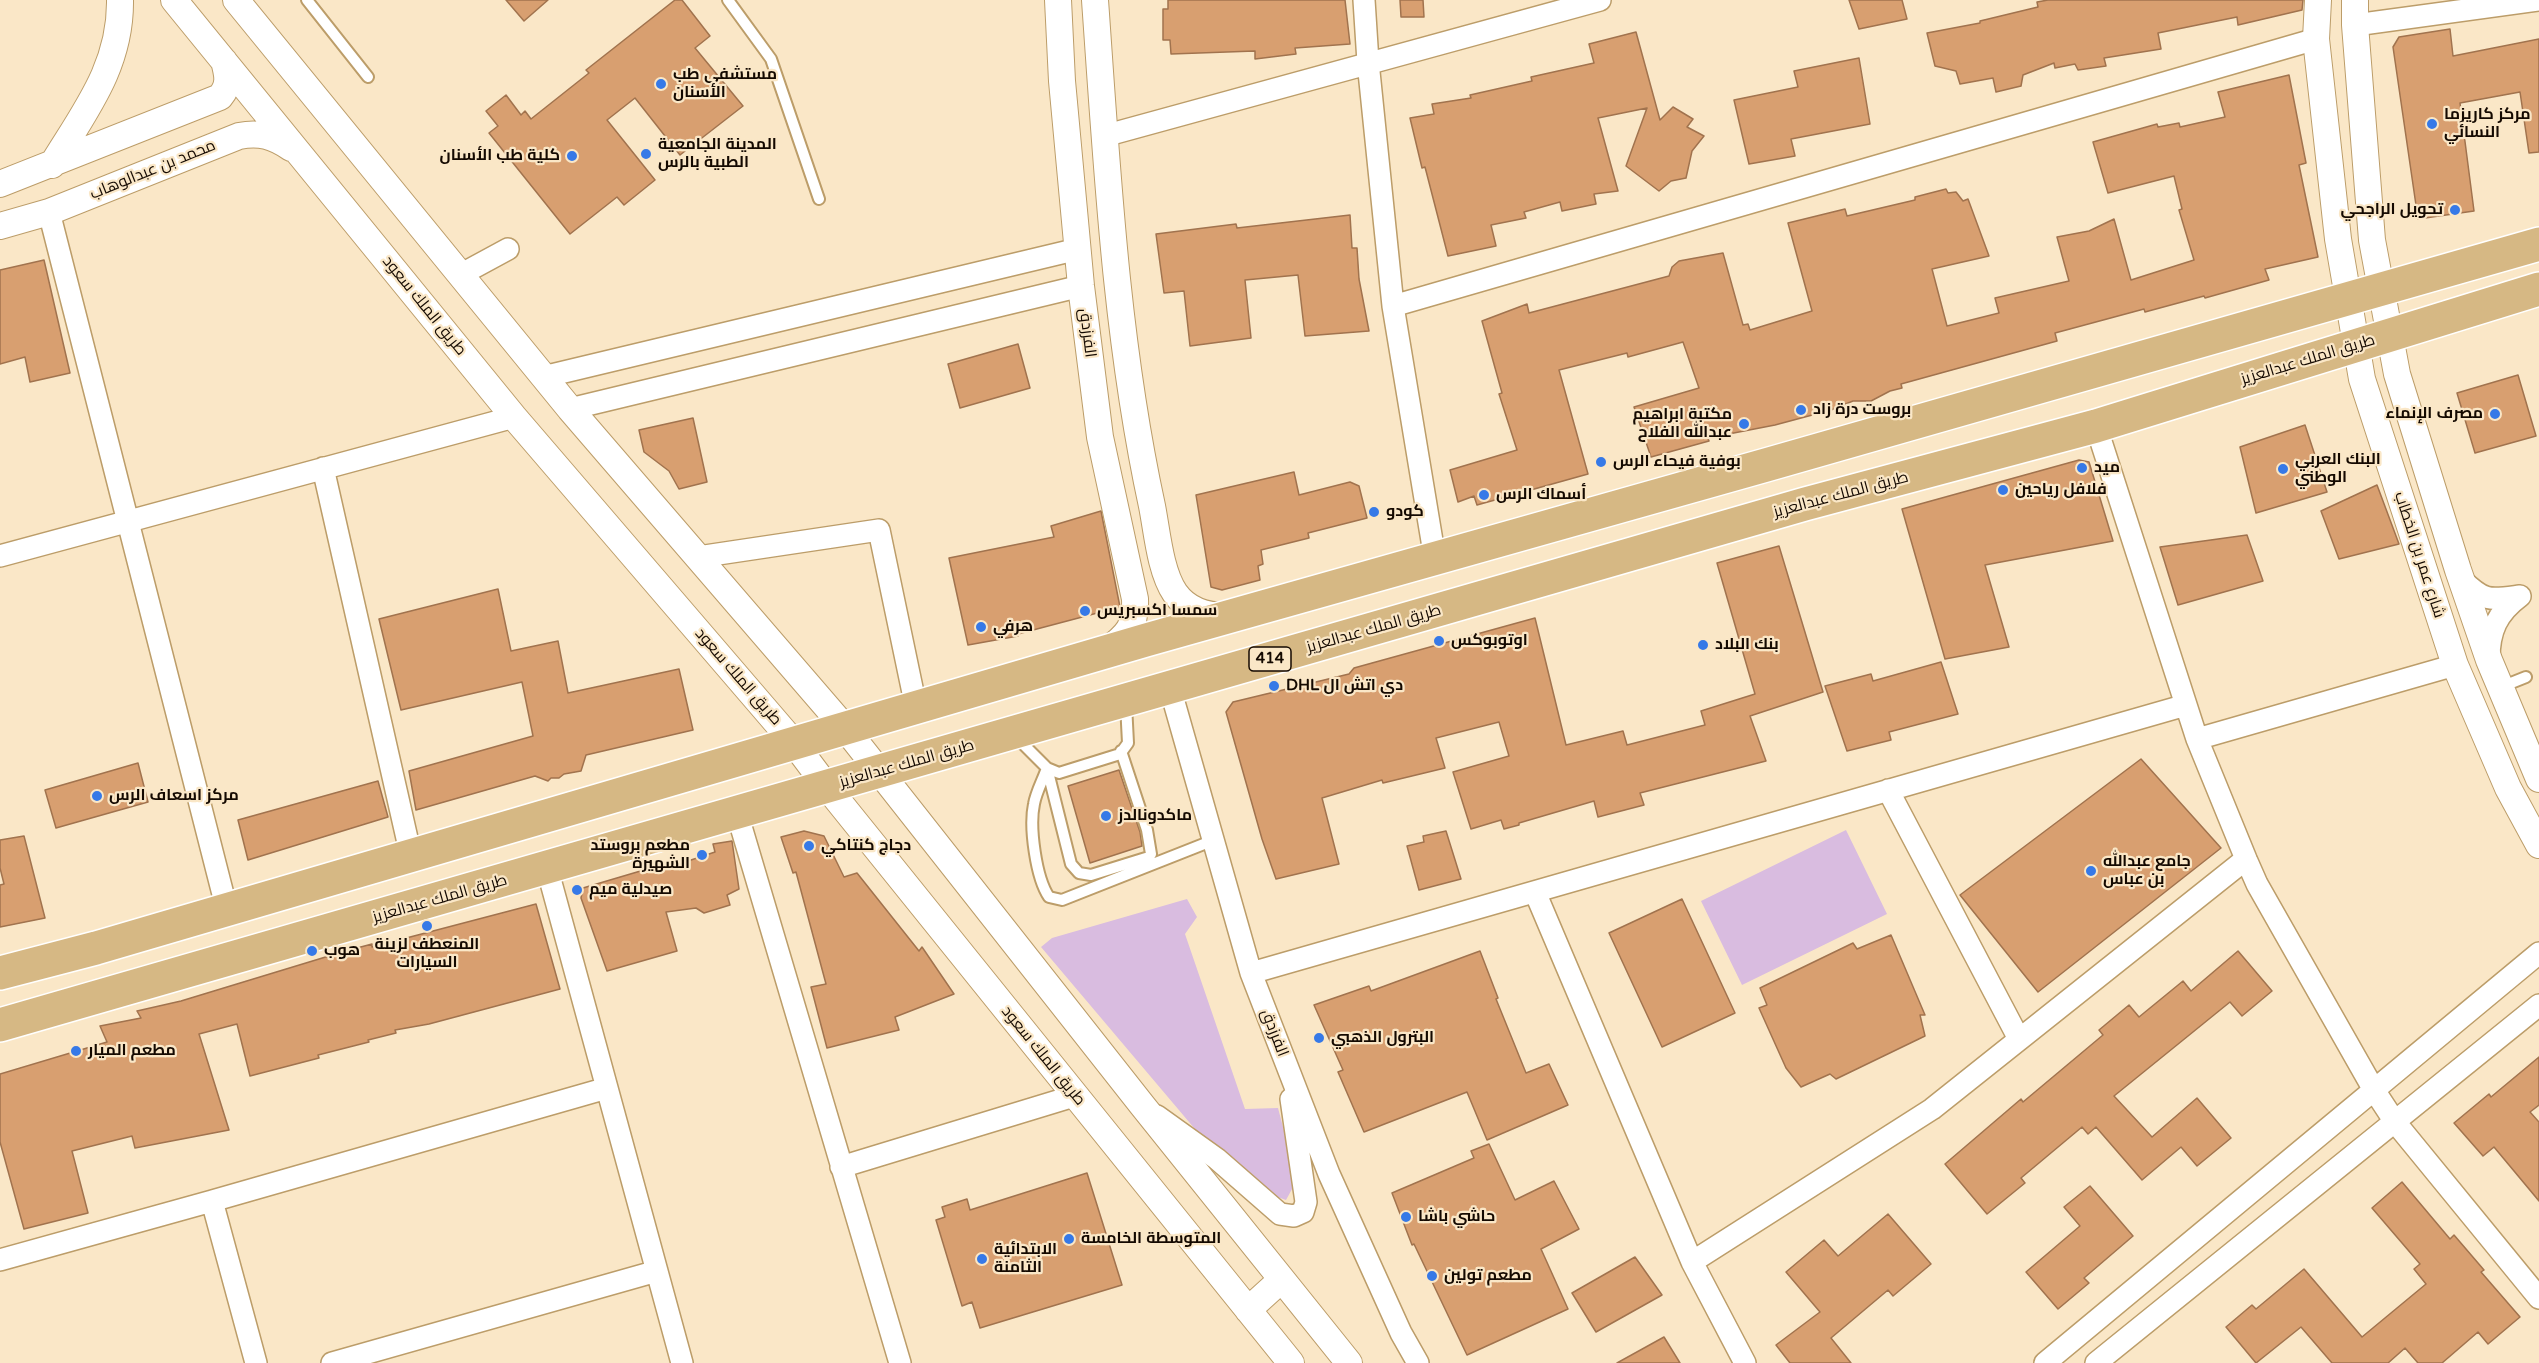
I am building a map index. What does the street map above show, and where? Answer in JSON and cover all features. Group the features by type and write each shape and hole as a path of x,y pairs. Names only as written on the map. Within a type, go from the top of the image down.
{"highway":[{"path":"0,973 227,910 1106,651 2539,244"},
{"name":"طريق الملك عبدالعزيز","path":"0,1025 1805,504 2096,426 2539,289"}],"street":[{"path":"52,165 104,81 115,47 120,0"},
{"name":"طريق الملك سعود","path":"174,0 514,417 794,743 1074,1096 1291,1363"},
{"path":"236,0 543,377 845,728 1142,1106 1349,1363"},
{"name":"الفرزدق","path":"1058,0 1062,81 1081,286 1100,437 1135,598 1136,613 1133,624 1120,641 1106,651"},
{"path":"1095,0 1117,277 1137,438 1168,580 1183,603 1193,610 1205,614 1233,616"},
{"path":"1364,0 1368,62 1393,306 1435,559"},
{"path":"1104,136 1600,0"},
{"name":"شارع عمر بن الخطاب","path":"2318,0 2316,39 2338,239 2362,379 2455,665 2508,788 2539,845"},
{"name":"شارع عمر بن الخطاب","path":"2355,0 2372,240 2397,374 2489,660 2539,779"},
{"path":"2355,25 2536,0"},
{"path":"1393,306 2316,39"},
{"path":"0,184 220,97 227,89 228,78 224,61"},
{"name":"محمد بن عبدالوهاب","path":"0,226 49,212 239,135 256,133 275,138 302,156"},
{"path":"49,212 227,910"},
{"path":"460,275 508,249"},
{"path":"543,377 1078,249"},
{"path":"570,409 1081,286"},
{"path":"0,556 514,417"},
{"path":"2096,426 2197,739 2257,884 2374,1090 2395,1122 2539,1298"},
{"path":"323,468 411,856"},
{"path":"698,557 879,530 916,707"},
{"path":"2462,580 2475,594 2483,597 2503,598 2530,593"},
{"path":"2489,660 2489,641 2494,626 2507,606 2530,593"},
{"path":"2197,739 2455,665"},
{"name":"الفرزدق","path":"1170,688 1251,973 1329,1174 1401,1333 1418,1363"},
{"path":"1251,973 2186,705"},
{"path":"1888,790 2019,1040"},
{"path":"737,813 900,1363"},
{"path":"1692,1262 1932,1109 2246,859"},
{"path":"547,868 682,1363"},
{"path":"1534,892 1692,1262 1745,1363"},
{"path":"2045,1363 2539,953"},
{"path":"2096,1363 2539,1005"},
{"path":"1142,1106 1217,1159 1280,1214 1293,1216 1303,1212 1306,1202 1287,1066"},
{"path":"0,1260 607,1088"},
{"path":"841,1167 1074,1096"},
{"path":"212,1201 256,1363"},
{"path":"332,1363 657,1271"},
{"path":"1248,1310 1281,1280"}],"lane":[{"path":"307,0 368,77"},
{"path":"728,0 771,59 819,199"},
{"path":"2500,687 2526,677"},
{"path":"1013,734 1047,768 1059,773 1121,751 1128,743 1125,701"},
{"path":"1047,768 1071,864 1079,873 1091,875 1149,858 1151,854 1146,830 1121,751"},
{"path":"1047,768 1034,804 1032,829 1042,886 1049,897 1062,900 1214,840"}],"shaded area":[{"path":"1846,830 1887,914 1742,985 1701,901"},
{"path":"1187,899 1197,917 1185,934 1245,1109 1278,1108 1297,1180 1286,1200 1266,1193 1200,1135 1041,947 1052,938"}],"building":[{"path":"506,0 548,0 524,21"},
{"path":"675,0 682,0 710,36 695,48 743,106 680,155 635,98 607,120 655,180 624,205 617,197 570,234 489,133 498,126 486,111 506,95 521,115 525,111 531,119 589,73 586,70"},
{"path":"1168,0 1345,0 1350,44 1295,48 1296,54 1255,59 1255,51 1171,54 1170,40 1163,40 1163,9 1168,9"},
{"path":"1400,0 1423,0 1424,17 1401,17"},
{"path":"1849,0 1902,0 1907,19 1859,29"},
{"path":"2048,0 2303,0 2302,10 2238,25 2237,17 2158,33 2161,49 2104,58 2106,66 2078,70 2075,64 2055,68 2054,63 2023,75 2021,86 1996,92 1993,78 1960,84 1956,71 1935,66 1927,33 1980,23 1980,21 2038,7 2037,2"},
{"path":"2450,29 2453,56 2539,39 2539,152 2529,153 2520,92 2460,103 2474,211 2418,219 2393,47 2399,37"},
{"path":"1636,32 1660,120 1673,107 1693,119 1687,127 1704,136 1692,151 1686,178 1671,181 1659,191 1626,166 1647,108 1598,118 1618,191 1594,194 1596,204 1562,211 1560,202 1524,212 1526,218 1491,225 1496,246 1448,256 1410,118 1434,114 1432,104 1471,98 1470,95 1532,81 1531,77 1594,63 1589,44"},
{"path":"1859,58 1870,124 1791,139 1795,156 1749,164 1734,100 1798,87 1794,71"},
{"path":"2289,75 2306,163 2299,165 2318,257 2265,269 2269,280 2205,298 2204,296 2145,312 2144,309 2055,333 2057,341 1901,384 1902,388 1890,391 1871,401 1853,401 1831,410 1775,425 1708,438 1709,441 1651,457 1634,407 1699,388 1683,342 1628,357 1627,353 1559,370 1588,474 1477,505 1474,496 1458,502 1450,470 1517,450 1499,394 1502,393 1482,321 1527,304 1529,313 1669,276 1672,267 1679,261 1723,253 1743,325 1748,324 1750,330 1812,311 1788,223 1845,209 1847,216 1915,200 1915,197 1946,189 1948,193 1956,192 1963,201 1968,199 1989,256 1932,269 1947,326 1999,313 1995,298 2069,281 2057,237 2089,231 2114,219 2131,280 2194,260 2179,210 2182,209 2174,176 2108,193 2093,142 2157,124 2158,127 2179,123 2180,127 2225,117 2218,92"},
{"path":"1350,215 1352,248 1357,248 1359,279 1369,331 1305,336 1298,275 1245,280 1251,338 1190,346 1184,291 1164,293 1156,234 1236,224 1237,228"},
{"path":"44,260 70,373 30,382 25,357 0,364 0,270"},
{"path":"1018,344 1030,388 960,408 948,364"},
{"path":"2518,375 2536,436 2475,453 2457,393"},
{"path":"693,418 707,482 679,489 669,471 644,452 639,430"},
{"name":"البنك العربي الوطني","path":"2305,425 2327,492 2256,513 2240,447"},
{"path":"2079,460 2089,462 2113,541 1985,565 2009,647 1945,659 1902,509"},
{"path":"1294,472 1299,495 1350,482 1359,486 1367,518 1308,533 1309,538 1261,550 1263,564 1258,566 1260,580 1222,590 1211,587 1196,495"},
{"path":"2377,485 2399,544 2339,559 2321,511"},
{"path":"1101,511 1120,607 1018,634 1018,636 968,645 949,558 1054,537 1051,526"},
{"path":"2247,535 2263,581 2178,605 2160,547"},
{"path":"1779,546 1823,692 1750,716 1766,761 1640,793 1644,805 1598,817 1594,801 1504,829 1501,820 1471,829 1453,772 1509,756 1499,722 1436,738 1445,768 1383,783 1382,780 1322,798 1339,864 1276,879 1262,839 1226,712 1233,702 1349,674 1354,668 1535,618 1566,745 1623,731 1627,745 1705,725 1701,711 1755,694 1717,563"},
{"path":"498,589 511,651 558,641 568,693 679,669 693,730 586,755 581,771 564,774 559,778 551,778 548,781 535,776 416,810 409,771 533,736 522,682 401,710 379,619"},
{"path":"1941,662 1958,714 1889,732 1891,740 1847,751 1825,686 1871,674 1873,681"},
{"name":"جامع عبدالله بن عباس","path":"2141,759 2221,848 2038,992 1960,895"},
{"name":"مركز اسعاف الرس","path":"138,763 148,802 56,828 45,790"},
{"path":"1119,770 1140,832 1142,846 1090,863 1068,786"},
{"path":"378,781 388,817 248,860 238,820"},
{"path":"804,831 824,836 844,877 857,873 919,951 922,947 954,994 895,1017 899,1030 827,1048 811,987 826,984 796,872 793,873 781,837"},
{"path":"1446,831 1461,879 1419,890 1407,846 1424,842 1423,836"},
{"path":"24,836 45,918 0,927 0,885 4,884 0,868 0,840"},
{"path":"732,841 739,889 727,895 730,905 704,913 696,908 666,912 677,951 607,971 581,898 583,888 654,867 655,872 715,852 713,844"},
{"path":"1682,899 1735,1013 1662,1047 1609,933"},
{"path":"536,904 560,989 429,1024 395,1030 396,1033 368,1040 369,1042 318,1055 319,1058 250,1076 237,1024 199,1034 229,1130 135,1148 132,1136 72,1151 88,1213 24,1229 0,1142 0,1074 107,1042 100,1026 141,1018 137,1011 181,1001 342,952 372,944 372,947"},
{"path":"1891,935 1925,1015 1920,1015 1925,1036 1836,1079 1830,1074 1801,1087 1786,1068 1759,1008 1767,1005 1760,988 1853,943 1857,949"},
{"path":"1480,951 1498,998 1496,999 1526,1073 1549,1064 1568,1105 1487,1140 1467,1092 1364,1132 1338,1072 1343,1070 1314,1005 1369,986 1371,991"},
{"path":"2238,951 2272,991 2242,1016 2230,1002 2114,1096 2152,1137 2197,1098 2231,1138 2197,1166 2181,1147 2142,1180 2096,1127 2088,1134 2082,1127 2021,1178 2025,1183 1987,1214 1945,1164 2021,1099 2023,1102 2103,1035 2099,1030 2129,1005 2139,1017 2183,981 2191,991"},
{"path":"2539,1057 2539,1105 2530,1112 2539,1122 2539,1201 2494,1147 2483,1156 2454,1123 2489,1094 2491,1097"},
{"path":"1489,1144 1515,1200 1554,1181 1579,1229 1541,1249 1568,1309 1467,1355 1414,1244 1412,1245 1392,1193 1474,1158 1471,1151"},
{"path":"1087,1173 1122,1285 980,1328 972,1302 962,1306 936,1220 945,1217 942,1207 967,1199 970,1210"},
{"path":"2402,1182 2450,1239 2454,1235 2484,1270 2481,1272 2520,1317 2488,1344 2478,1332 2442,1363 2418,1363 2405,1348 2388,1363 2332,1363 2301,1327 2256,1363 2226,1327 2252,1305 2256,1309 2304,1269 2362,1337 2426,1284 2414,1269 2420,1264 2372,1208"},
{"path":"2090,1186 2133,1236 2084,1278 2089,1283 2058,1309 2026,1272 2080,1226 2064,1207"},
{"path":"1888,1214 1931,1264 1893,1296 1888,1290 1831,1338 1851,1363 1790,1363 1776,1345 1820,1312 1786,1272 1824,1240 1838,1256"},
{"path":"1635,1257 1662,1295 1596,1332 1572,1293"},
{"path":"1664,1337 1680,1363 1617,1363"}],"place":[{"name":"مستشفى طب الأسنان","path":"661,84"},
{"name":"مركز كاريزما النسائي","path":"2432,124"},
{"name":"المدينة الجامعية الطبية بالرس","path":"646,154"},
{"name":"كلية طب الأسنان","path":"572,156"},
{"name":"تحويل الراجحي","path":"2455,210"},
{"name":"بروست درة زاد","path":"1801,410"},
{"name":"مصرف الإنماء","path":"2495,414"},
{"name":"مكتبة ابراهيم عبدالله الفلاح","path":"1744,424"},
{"name":"بوفية فيحاء الرس","path":"1601,462"},
{"name":"ميد","path":"2082,468"},
{"name":"البنك العربي الوطني","path":"2283,469"},
{"name":"فلافل رياحين","path":"2003,490"},
{"name":"أسماك الرس","path":"1484,495"},
{"name":"كودو","path":"1374,512"},
{"name":"سمسا اكسبريس","path":"1085,611"},
{"name":"هرفي","path":"981,627"},
{"name":"اوتوبوكس","path":"1439,641"},
{"name":"بنك البلاد","path":"1703,645"},
{"name":"DHL دي اتش ال","path":"1274,686"},
{"name":"مركز اسعاف الرس","path":"97,796"},
{"name":"ماكدونالدز","path":"1106,816"},
{"name":"دجاج كنتاكي","path":"809,846"},
{"name":"مطعم بروستد الشهيرة","path":"702,855"},
{"name":"جامع عبدالله بن عباس","path":"2091,871"},
{"name":"صيدلية ميم","path":"577,890"},
{"name":"المنعطف لزينة السيارات","path":"427,926"},
{"name":"هوب","path":"312,951"},
{"name":"البترول الذهبي","path":"1319,1038"},
{"name":"مطعم الميار","path":"76,1051"},
{"name":"حاشي باشا","path":"1406,1217"},
{"name":"المتوسطة الخامسة","path":"1069,1239"},
{"name":"الابتدائية الثامنة","path":"982,1259"},
{"name":"مطعم تولين","path":"1432,1276"}]}
